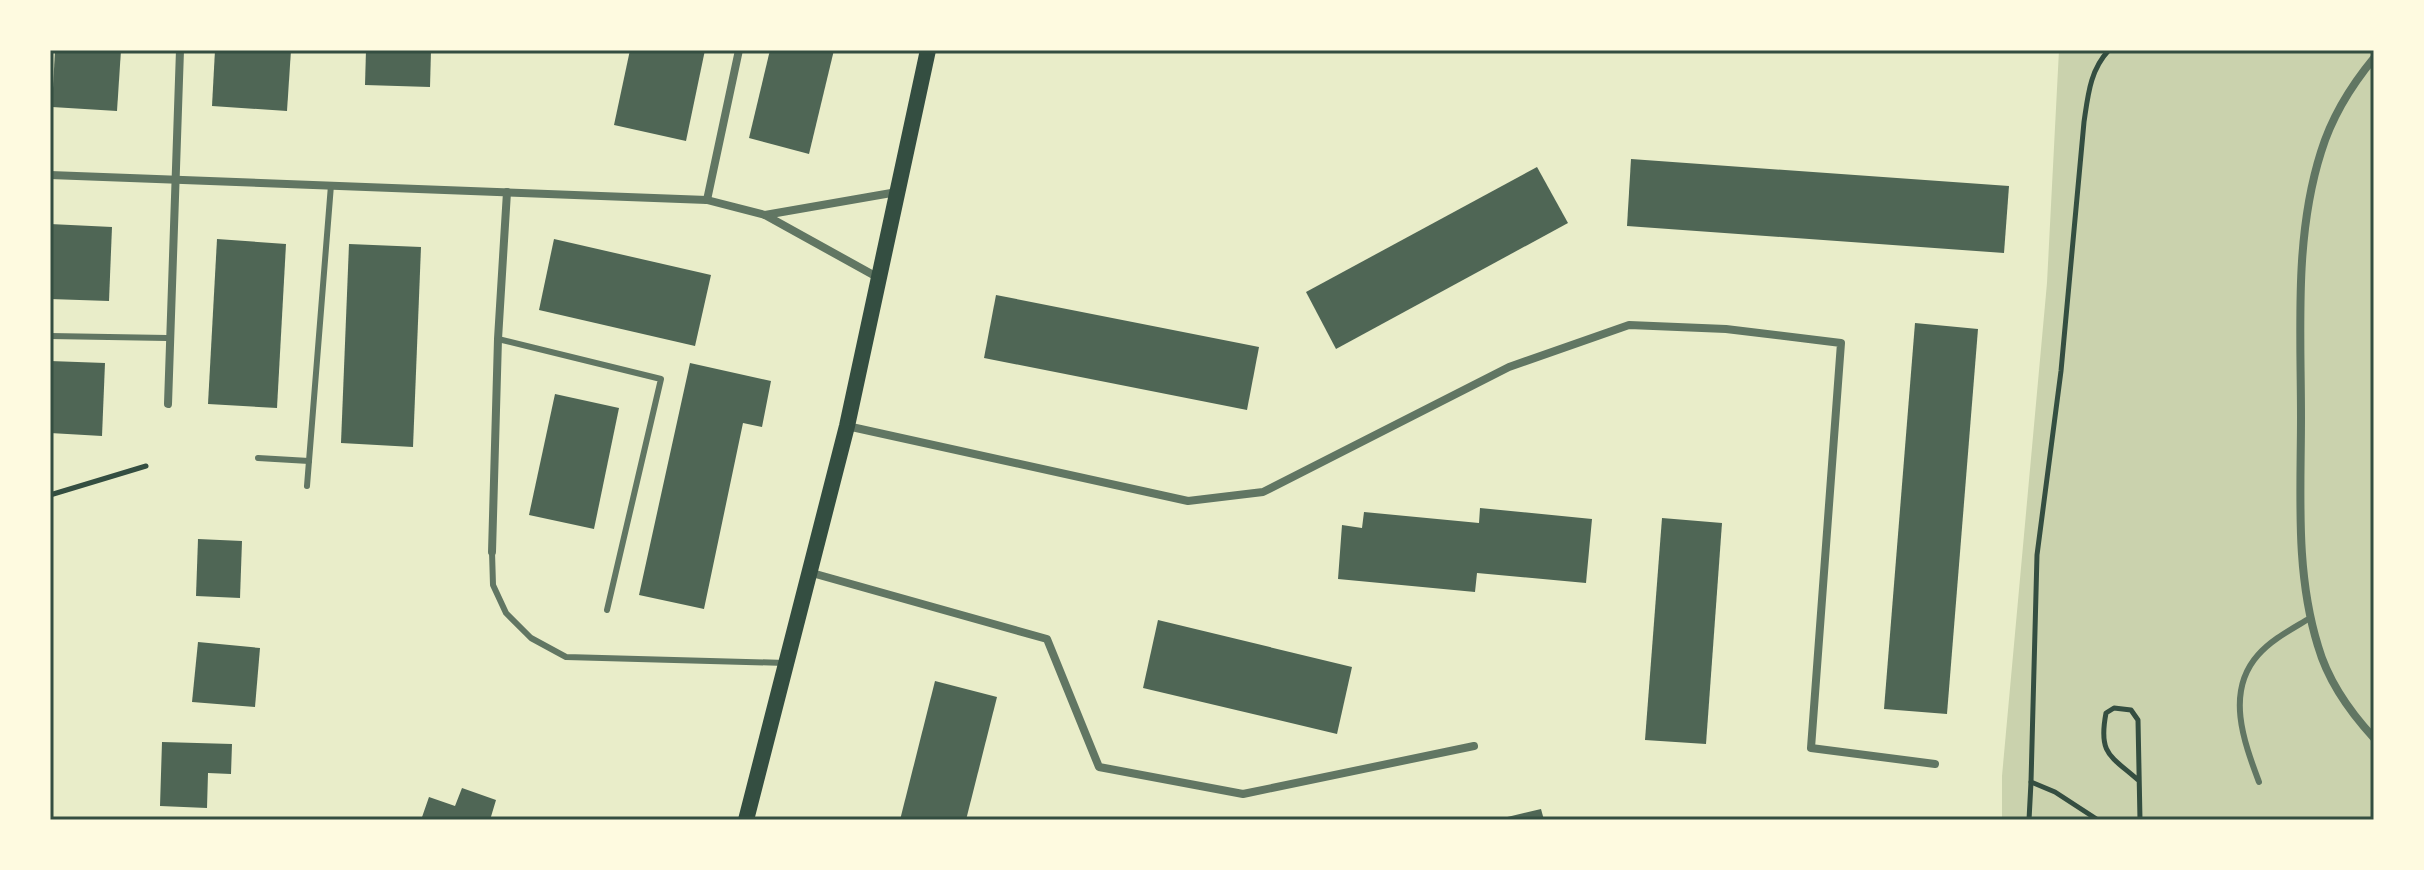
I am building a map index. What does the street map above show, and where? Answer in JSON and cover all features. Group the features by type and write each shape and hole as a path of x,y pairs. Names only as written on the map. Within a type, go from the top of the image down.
{"main road":[{"path":"746,820 789,663 847,426 928,50"}],"street":[{"path":"168,404 167,338 180,50"},
{"path":"707,200 739,50"},
{"path":"2374,58 2352,83 2333,118 2307,211 2301,289 2301,567 2310,618 2333,683 2374,738"},
{"path":"50,175 707,200 765,215 877,277"},
{"path":"492,552 498,339 507,192"},
{"path":"765,215 897,192"},
{"path":"847,426 1188,501 1226,498 1263,492 1509,367 1629,325 1726,329 1841,343 1811,748 1935,764"},
{"path":"812,573 1047,639 1099,767 1243,794 1474,746"}],"lane":[{"path":"307,486 331,185"},
{"path":"50,336 167,338"},
{"path":"498,339 661,379 607,610"},
{"path":"258,458 309,461"},
{"path":"492,552 493,585 506,613 531,638 566,657 789,663"},
{"path":"2259,782 2239,719 2241,692 2256,657 2310,618"}],"path":[{"path":"2029,820 2037,555 2061,371 2070,248 2090,83 2098,61 2109,50"},
{"path":"50,495 146,466"},
{"path":"2138,780 2111,761 2104,750 2106,713 2114,708 2131,710 2138,720 2140,820"},
{"path":"2031,782 2055,792 2098,820"}],"green space":[{"path":"2059,50 2374,50 2374,820 2002,820 2002,776 2047,283"}],"building":[{"path":"55,50 121,50 117,111 52,107"},
{"path":"215,50 291,50 287,111 212,106"},
{"path":"366,50 431,50 430,87 365,85"},
{"path":"630,50 705,50 686,141 614,125"},
{"path":"770,50 834,50 809,154 749,138"},
{"path":"1631,159 2009,186 2004,253 1627,226"},
{"path":"1537,167 1568,223 1336,349 1306,292"},
{"path":"50,224 112,227 109,301 50,299"},
{"path":"217,239 286,244 277,408 208,404"},
{"path":"554,239 711,275 695,346 539,310"},
{"path":"349,244 421,247 413,447 341,443"},
{"path":"996,295 1259,347 1247,410 984,358"},
{"path":"1915,323 1978,329 1947,714 1884,709"},
{"path":"50,361 105,363 102,436 50,433"},
{"path":"690,363 771,381 762,427 743,423 704,609 639,595"},
{"path":"555,394 619,408 594,529 529,515"},
{"path":"1480,508 1592,519 1586,583 1477,573 1475,592 1338,579 1342,525 1362,528 1364,512 1479,523"},
{"path":"1662,518 1722,523 1706,744 1645,740"},
{"path":"198,539 242,541 240,598 196,596"},
{"path":"1158,620 1352,667 1337,734 1143,688"},
{"path":"198,642 260,648 255,707 192,702"},
{"path":"935,681 997,697 966,820 900,820"},
{"path":"162,742 232,744 231,774 208,773 207,808 160,806"},
{"path":"462,788 496,800 490,820 421,820 429,797 455,806"},
{"path":"1541,809 1544,820 1499,819"}]}
